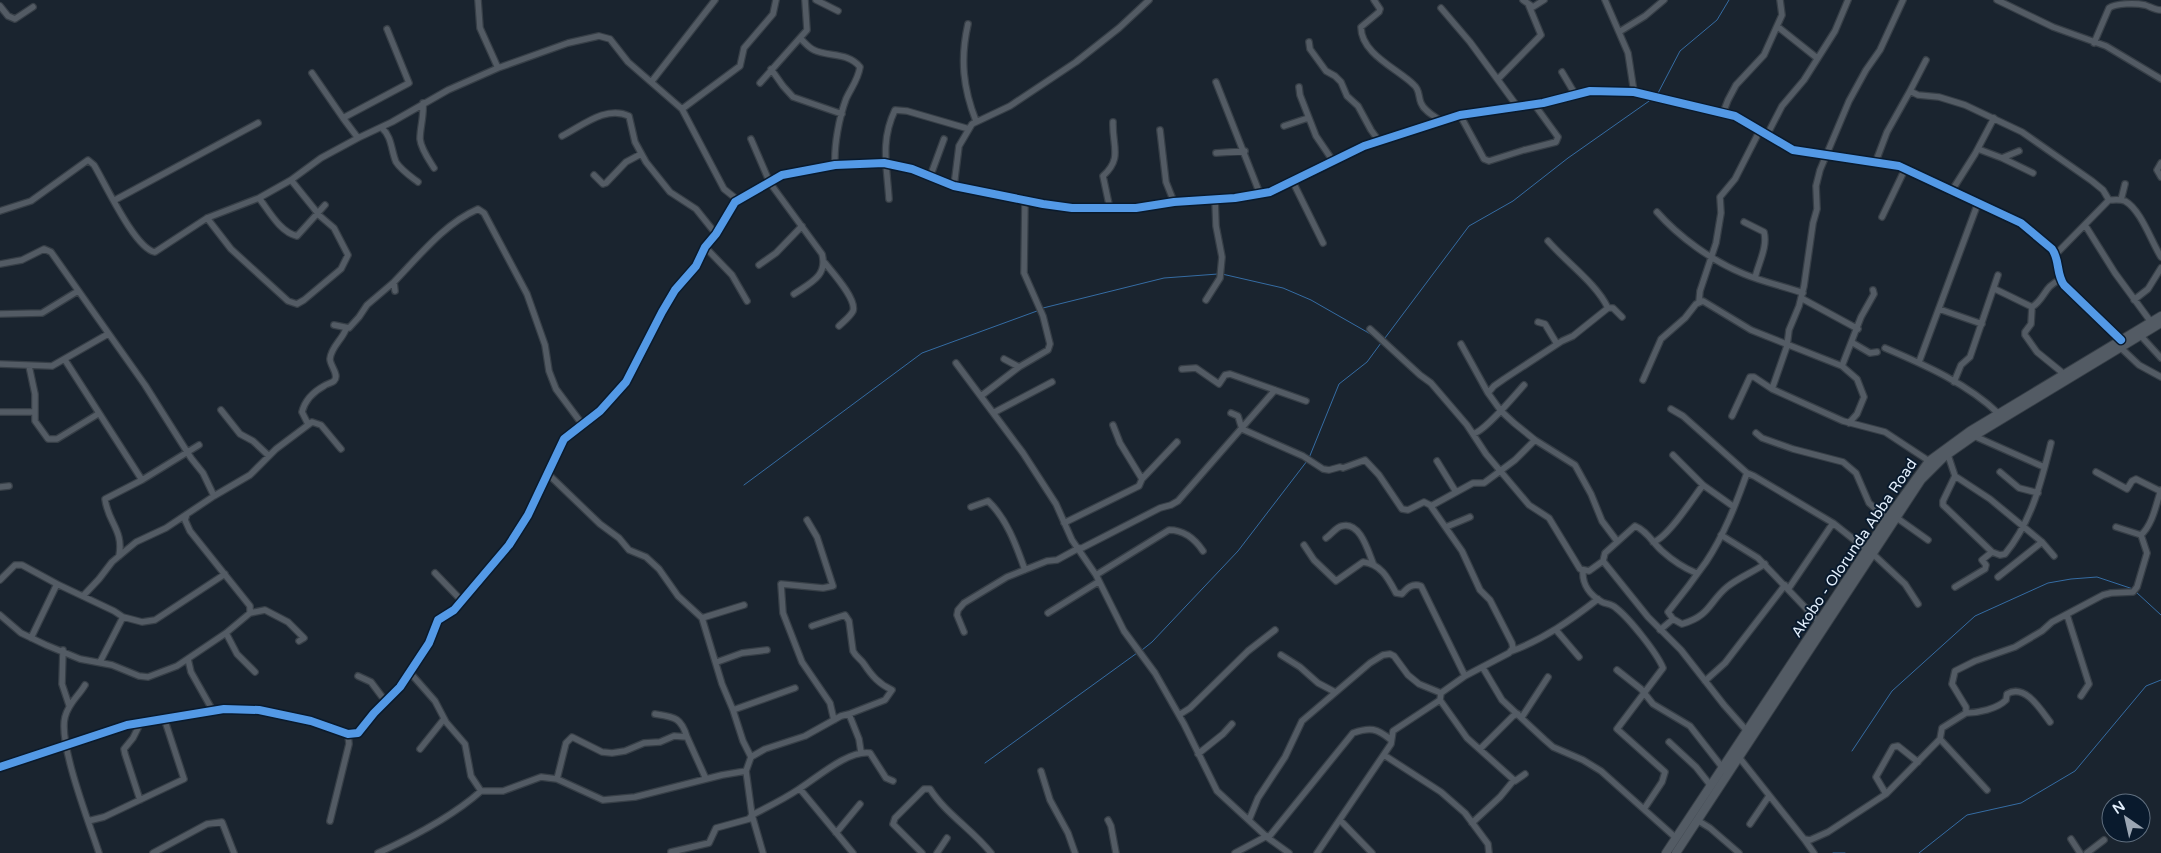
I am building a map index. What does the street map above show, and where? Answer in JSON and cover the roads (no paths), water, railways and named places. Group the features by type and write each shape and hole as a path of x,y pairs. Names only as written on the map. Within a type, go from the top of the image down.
{"main road":[{"name":"Akobo - Olorunda Abba Road","path":"1676,853 1870,552 1887,519 1901,506 1926,474 1974,436 2121,344 2161,316"},
{"name":"Akobo - Olorunda Abba Road","path":"1666,853 1820,623 1870,552 1897,518 1901,506 1930,461 1970,431 2064,374 2121,344 2141,336 2161,323"}],"street":[{"path":"478,0 480,28 498,68"},
{"path":"652,82 715,0"},
{"path":"682,108 740,66 744,48 772,14 776,0"},
{"path":"760,83 788,49 801,39 807,30 805,0"},
{"path":"816,0 838,11"},
{"path":"954,186 959,146 976,121 1010,106 1076,62 1119,28 1149,0"},
{"path":"1374,0 1380,9 1379,12 1361,26 1369,47 1377,57 1416,86 1421,104 1425,110 1441,121"},
{"path":"1498,79 1541,35 1529,6 1523,0"},
{"path":"1529,6 1538,6 1544,0"},
{"path":"1605,0 1628,54 1634,92"},
{"path":"1619,32 1645,16 1664,0"},
{"path":"1723,113 1732,91 1764,55 1782,15 1780,0"},
{"path":"1767,135 1782,106 1804,80 1835,31 1848,0"},
{"path":"1772,389 1787,346 1789,330 1802,295 1817,208 1816,186 1820,170 1849,101 1866,70 1880,50 1903,0"},
{"path":"1998,0 2053,27 2106,46 2161,80"},
{"path":"2094,43 2109,8 2118,3 2144,3 2161,10"},
{"path":"0,6 8,16 16,19 33,7"},
{"path":"1441,8 1498,79 1516,106"},
{"path":"968,24 964,42 966,95 976,121"},
{"path":"1778,27 1817,58"},
{"path":"343,118 408,83 386,29"},
{"path":"0,211 31,201 88,160 94,165 127,226 150,251 155,252 207,218 259,198 291,180 321,158 358,138 382,128 423,103 498,68 568,43 599,36 610,39 628,62 682,108 724,190 739,201"},
{"path":"801,39 814,50 836,54 856,63 860,67 859,77 846,100 842,114 835,165"},
{"path":"1309,42 1310,49 1326,71 1341,82 1346,96 1358,106 1379,141"},
{"path":"1876,161 1887,132 1926,60"},
{"path":"771,70 782,86 793,97 842,114"},
{"path":"1562,72 1575,94"},
{"path":"312,73 358,138"},
{"path":"1216,82 1245,151 1260,194"},
{"path":"1299,88 1308,118 1316,136 1333,161"},
{"path":"0,767 127,725 239,708 259,710 311,721 348,734 354,734 362,730 374,713 407,677 428,643 438,620 448,614 509,545 528,515 564,439 600,411 626,382 662,312 680,283 696,266 705,247 716,234 736,202 782,175 835,165 884,163 912,170 954,186 1072,208 1136,208 1270,192 1379,141 1460,115 1534,104 1590,91 1634,92 1735,116 1793,150 1876,161 1899,166 1951,192 2021,223 2056,254 2060,280 2121,344 2139,366 2161,377"},
{"path":"1910,91 1918,95 1939,97 1994,118 2022,132 2051,150 2103,190 2109,200"},
{"path":"423,103 424,117 420,139 423,149 434,168"},
{"path":"1460,115 1484,159 1489,162 1556,142 1558,137 1534,104"},
{"path":"889,199 888,173 884,163 887,135 896,110 969,129"},
{"path":"562,136 596,118 615,113 629,116 641,154 667,188 696,209 716,234"},
{"path":"1284,126 1308,118"},
{"path":"1951,192 1978,149 1994,118"},
{"path":"1110,209 1103,176 1112,168 1116,159 1112,138 1113,122"},
{"path":"114,200 258,123"},
{"path":"382,128 387,132 396,162 403,171 418,182"},
{"path":"1160,130 1166,182 1174,202"},
{"path":"1643,380 1661,339 1685,318 1699,302 1700,291 1712,257 1721,213 1720,197 1734,178 1760,130"},
{"path":"751,139 770,183 822,254 825,264 842,284 854,307 852,313 839,326"},
{"path":"930,177 944,139"},
{"path":"1978,149 2034,173"},
{"path":"2002,158 2019,150"},
{"path":"1216,153 1245,151"},
{"path":"594,175 603,184 606,183 626,162 641,154"},
{"path":"2161,163 2157,170 2161,177"},
{"path":"1882,217 1904,169"},
{"path":"207,218 231,249 288,301 297,304 341,269 348,255 334,228 317,212 291,180"},
{"path":"1293,182 1323,244"},
{"path":"2121,200 2125,184"},
{"path":"259,198 276,221 291,234 297,236 325,205"},
{"path":"1206,300 1220,278 1222,257 1216,226 1215,199"},
{"path":"981,396 1019,367 1048,350 1050,344 1043,316 1024,273 1025,200"},
{"path":"2056,254 2109,200 2121,200 2132,207 2161,256"},
{"path":"1919,362 1978,203"},
{"path":"308,424 302,412 305,403 316,390 334,381 336,378 330,360 332,350 346,329 355,322 367,305 394,282 449,226 464,215 478,209 484,213 527,294 545,345 549,371 556,389 582,424"},
{"path":"1657,212 1665,221 1720,262 1755,278 1802,295 1858,329"},
{"path":"1744,222 1764,232 1765,237 1755,278"},
{"path":"2085,225 2150,322"},
{"path":"759,265 776,252 802,226"},
{"path":"1548,241 1602,296 1608,308"},
{"path":"705,247 732,275 747,301"},
{"path":"0,264 14,262 44,249 48,250 100,318 108,334 145,385 203,473 214,496"},
{"path":"794,294 823,272 825,264"},
{"path":"2134,300 2148,289 2161,268"},
{"path":"1954,382 1961,365 1970,357 1995,289 1998,275"},
{"path":"2060,280 2049,285 2039,301 2032,307 2031,324 2025,332 2026,340 2042,357 2064,374"},
{"path":"394,282 395,291"},
{"path":"1995,289 2032,307"},
{"path":"1842,366 1874,294 1873,290"},
{"path":"0,314 42,313 78,291"},
{"path":"1699,302 1703,301 1751,330 1787,346 1842,366 1857,379 1864,397 1857,414 1849,423"},
{"path":"1488,393 1494,386 1557,344 1574,336 1608,308 1613,308 1622,317"},
{"path":"1939,308 1982,324"},
{"path":"1538,322 1545,324 1557,344"},
{"path":"334,325 346,329"},
{"path":"1370,329 1420,375 1431,382 1473,434 1486,454 1502,470 1529,504 1549,518 1576,565 1583,571"},
{"path":"0,364 52,366 108,334"},
{"path":"2141,336 2161,358"},
{"path":"1853,342 1870,353 1877,352"},
{"path":"1461,344 1488,393 1501,411 1535,440 1575,465 1591,494 1602,521 1617,541"},
{"path":"1885,348 1919,362 1954,382 1983,399 1999,414"},
{"path":"1004,359 1019,367"},
{"path":"64,360 142,480"},
{"path":"956,363 1023,452 1056,504 1064,523 1096,575 1124,631 1155,673 1179,715 1217,791 1267,837 1289,853"},
{"path":"29,366 35,394 35,412 38,427 44,435 52,440 98,414"},
{"path":"1182,369 1196,368 1219,384 1225,375 1230,374 1306,401"},
{"path":"1732,416 1750,377 1754,376 1772,389 1849,423 1885,432 1930,461"},
{"path":"993,413 1052,382"},
{"path":"1473,434 1479,433 1524,385"},
{"path":"964,632 957,614 960,606 1001,580 1047,561 1057,560 1160,508 1175,504 1275,390"},
{"path":"1671,408 1683,416 1746,474 1754,476 1834,523 1905,584 1918,604"},
{"path":"221,410 240,434 253,441 269,456"},
{"path":"0,412 35,412"},
{"path":"1230,413 1238,416 1242,428 1303,456 1323,470 1343,468 1365,460 1402,509 1408,510 1424,502 1431,506 1466,558 1480,590 1490,600 1511,639 1512,651"},
{"path":"83,596 119,556 136,542 186,517 214,496 250,475 269,456 308,424 312,422 321,425 340,449"},
{"path":"1113,424 1120,443 1142,479"},
{"path":"1756,433 1762,438 1792,449 1844,462 1856,473 1869,503 1887,519"},
{"path":"1974,436 2044,467"},
{"path":"1431,506 1473,482 1484,483 1502,470 1535,440"},
{"path":"1064,523 1139,486 1142,479 1177,442"},
{"path":"1955,476 1943,501 1943,505 1992,552 2000,555 2006,554 2024,528 2038,493 2051,442"},
{"path":"119,556 122,542 106,510 105,499 142,480 187,450 199,445"},
{"path":"1948,455 1955,476 1990,499 2042,542 2054,556"},
{"path":"1673,456 1703,485 1734,507"},
{"path":"1437,461 1456,492"},
{"path":"2000,472 2019,488 2038,493"},
{"path":"2096,472 2127,489 2132,481 2136,479 2161,490 2152,518 2145,531 2141,534"},
{"path":"547,473 600,524 619,538 629,550 646,557 659,569 678,596 702,618 717,662 722,684 743,741 751,757"},
{"path":"1746,474 1734,507 1706,562 1668,612 1673,619 1682,624 1703,614 1726,588 1765,564"},
{"path":"1657,543 1703,485"},
{"path":"0,487 9,486"},
{"path":"971,507 988,501 1000,512 1012,535 1025,570"},
{"path":"186,517 190,531 250,606 250,614"},
{"path":"1446,527 1470,517"},
{"path":"1897,518 1928,540"},
{"path":"807,520 817,537 834,586 823,588 781,584 781,600 802,662 830,703 834,720"},
{"path":"1705,681 1725,663 1787,586 1834,523"},
{"path":"1326,538 1339,526 1344,525 1353,528 1359,532 1373,563 1385,574 1396,593 1402,594 1408,587 1416,584 1421,586 1465,676"},
{"path":"1696,573 1685,568 1635,526 1603,556 1603,561 1660,630 1681,650 1747,732"},
{"path":"2116,527 2141,534"},
{"path":"1096,575 1169,530 1181,531 1191,536 1203,551"},
{"path":"1966,713 1966,707 1952,684 1955,671 1975,661 2015,647 2042,631 2052,622 2103,595 2111,592 2135,590 2148,553 2141,534"},
{"path":"1721,535 1745,548 1765,564 1820,623"},
{"path":"1998,577 2042,542"},
{"path":"1304,545 1314,560 1336,581 1363,562 1373,563"},
{"path":"1955,587 1985,569 1986,565 1983,558 1992,552"},
{"path":"1583,571 1589,570 1603,561"},
{"path":"0,580 15,565 22,565 57,584 114,610 123,617 142,622 155,620 225,574"},
{"path":"1583,571 1582,580 1585,585 1598,598 1615,606 1661,663 1662,672 1644,692 1617,729 1665,772 1662,782 1644,809"},
{"path":"435,573 461,600"},
{"path":"1048,613 1098,582"},
{"path":"31,638 57,584"},
{"path":"1514,780 1467,738 1440,700 1441,693 1465,676 1556,630 1598,598"},
{"path":"702,618 744,605"},
{"path":"0,615 21,633 80,659 100,662 139,676 148,677 173,668 226,633 250,614 265,610 280,617 299,631 304,638 299,642"},
{"path":"763,853 752,815 746,771 751,757 765,749 805,736 840,716 885,700 892,690 872,677 864,663 855,656 849,621 845,615 812,626"},
{"path":"2067,615 2089,684 2081,696"},
{"path":"100,662 123,617"},
{"path":"1660,630 1673,619"},
{"path":"1179,715 1190,708 1248,651 1275,630"},
{"path":"1556,630 1579,657"},
{"path":"226,633 237,654 255,672"},
{"path":"63,650 62,684 69,705"},
{"path":"717,662 742,653 767,650"},
{"path":"1249,820 1258,798 1285,757 1302,721 1370,663 1383,655 1390,654 1394,656 1408,675 1419,684 1441,693"},
{"path":"1281,655 1300,667 1318,683 1336,692"},
{"path":"186,660 207,703 213,711"},
{"path":"1482,668 1502,700 1554,747 1583,760 1601,771 1676,838"},
{"path":"1616,670 1644,692 1653,704 1690,726 1722,767"},
{"path":"358,676 371,682 386,702"},
{"path":"407,677 414,676 420,682 435,701 444,719 465,744 471,776 481,791"},
{"path":"1520,716 1548,677"},
{"path":"85,686 69,705 64,724 66,746 99,853"},
{"path":"733,710 795,688"},
{"path":"1804,839 1810,840 1828,832 1886,794 1904,773 1918,762 1940,739 1942,728 1966,713 1983,710 2003,703 2006,700 2007,694 2011,692 2023,692 2050,722"},
{"path":"1317,853 1391,744 1393,730 1440,700"},
{"path":"205,712 207,703"},
{"path":"655,714 675,717 683,725 706,779"},
{"path":"849,714 860,739 861,752"},
{"path":"1480,749 1513,716 1520,716"},
{"path":"88,821 104,817 184,779 164,718"},
{"path":"420,749 444,719"},
{"path":"140,800 124,749 133,738 141,722"},
{"path":"1198,754 1230,729 1232,724"},
{"path":"1235,853 1267,837 1353,733 1369,728 1384,734 1391,740"},
{"path":"330,821 349,744 348,734"},
{"path":"557,779 566,742 572,737 602,752 612,753 625,751 644,744 660,742 674,736 687,737"},
{"path":"1940,739 1987,790"},
{"path":"1669,742 1696,767 1711,786"},
{"path":"1886,794 1876,777 1892,747 1898,746 1918,762"},
{"path":"671,852 709,843 716,828 749,819 752,815 800,789 823,772 861,752 870,753 886,778 893,781"},
{"path":"1384,754 1441,792 1464,813 1488,844 1487,852"},
{"path":"1738,756 1814,853"},
{"path":"378,853 432,826 470,801 481,791 503,791 541,777 557,779 604,800 635,797 746,771"},
{"path":"1041,771 1050,800 1068,834 1075,853"},
{"path":"1472,824 1500,797 1514,780 1518,780 1525,774"},
{"path":"800,789 853,853"},
{"path":"922,853 893,824 894,818 924,789 930,789 954,816 978,836 991,853"},
{"path":"1750,824 1769,796"},
{"path":"836,833 860,804"},
{"path":"1108,820 1111,826 1116,853"},
{"path":"1340,820 1372,853"},
{"path":"1697,820 1710,828 1739,853"},
{"path":"153,853 207,824 222,822 234,853"},
{"path":"937,853 946,838"},
{"path":"2071,839 2080,853"},
{"path":"2087,853 2101,842"}],"waterway":[{"path":"1657,95 1680,51 1717,20 1729,0"},
{"path":"1385,338 1469,226 1513,201 1568,158 1652,99"},
{"path":"1043,308 1164,278 1218,274"},
{"path":"1222,274 1283,288 1311,300 1374,336"},
{"path":"744,485 922,353 1037,311"},
{"path":"1309,458 1339,384 1367,362 1381,343"},
{"path":"1142,650 1152,642 1238,551 1307,461"},
{"path":"1852,751 1892,691 1975,616 2048,583 2071,579 2097,577 2133,589"},
{"path":"2136,592 2161,615"},
{"path":"985,763 1137,653"},
{"path":"1919,853 1967,815 2021,803 2075,771 2146,686 2161,680"},
{"path":"1833,853 1845,853"}]}
